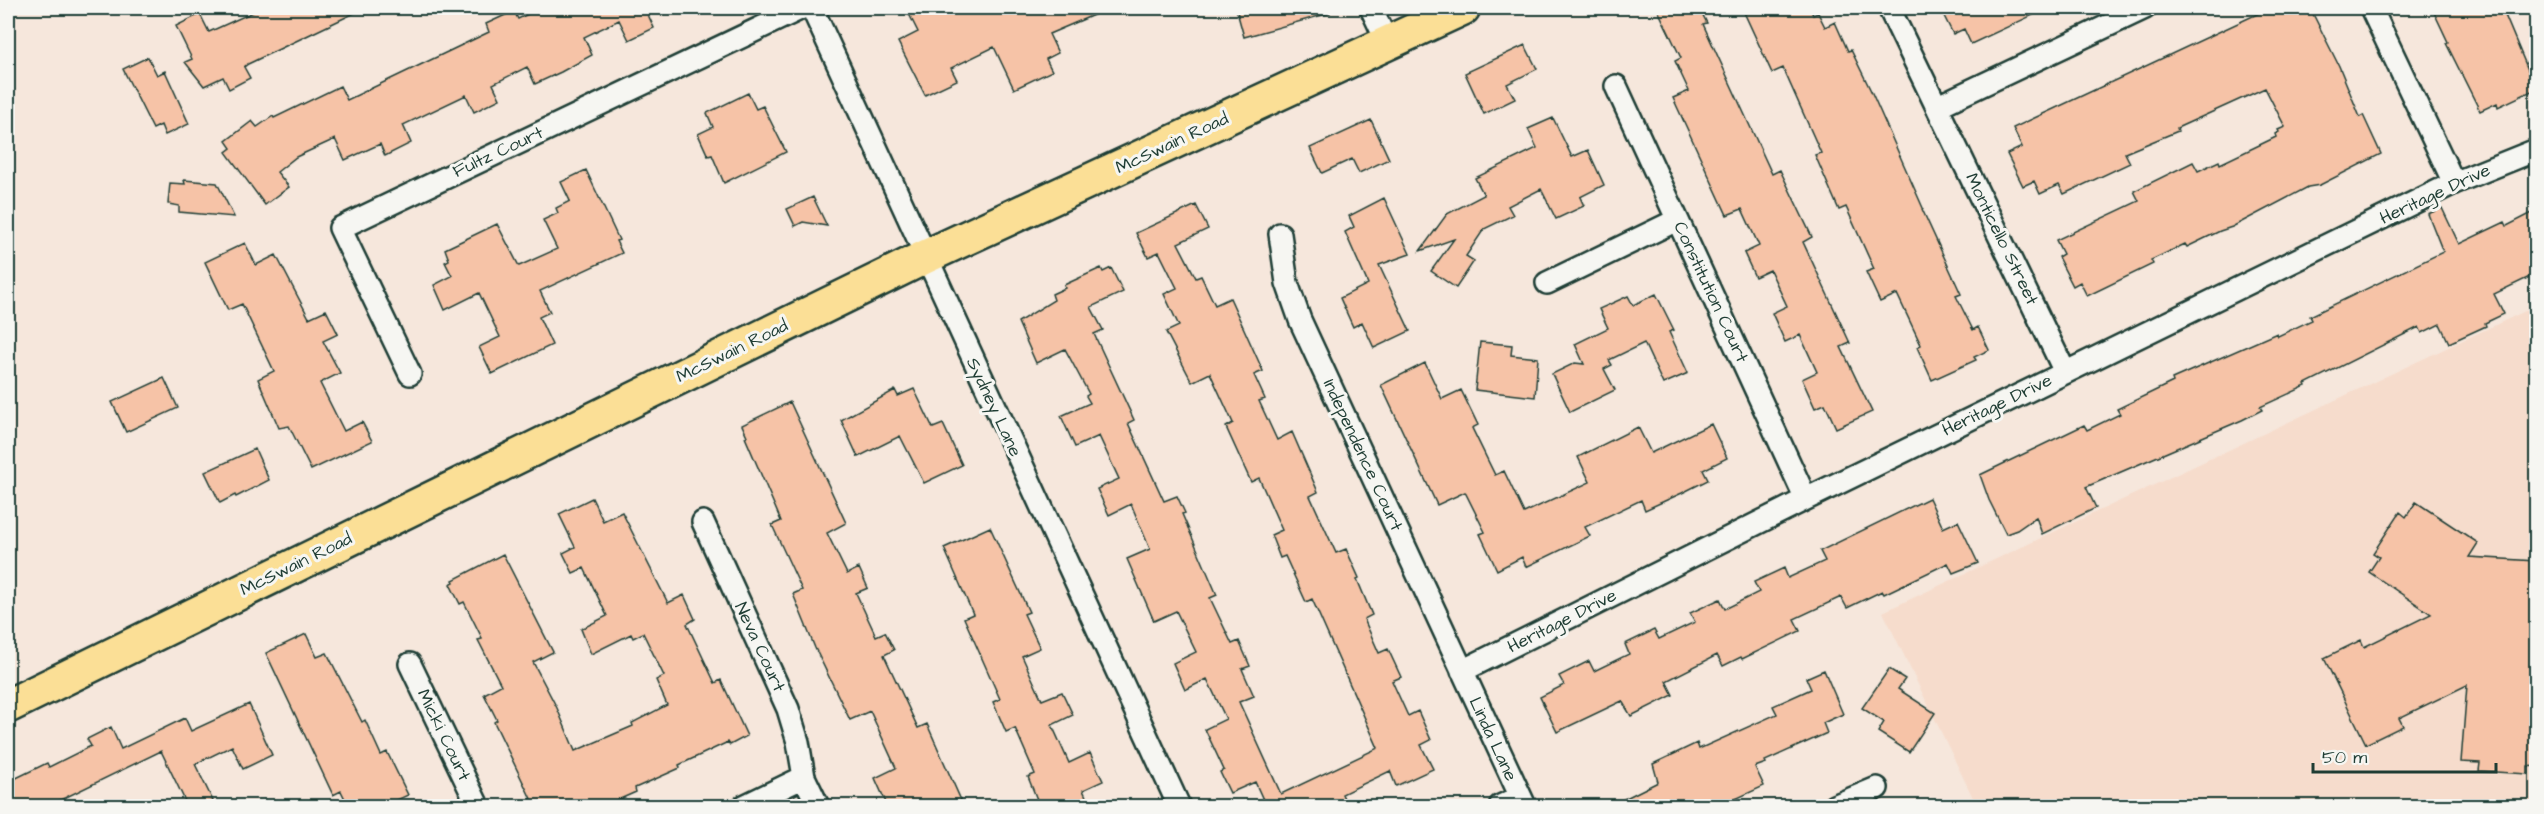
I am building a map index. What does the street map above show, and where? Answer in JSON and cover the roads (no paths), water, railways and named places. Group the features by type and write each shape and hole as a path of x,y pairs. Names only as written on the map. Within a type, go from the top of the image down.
{"main road":[{"name":"McSwain Road","path":"8,706 925,256 1463,8"}],"street":[{"name":"Fultz Court","path":"410,374 340,228 802,8"},
{"name":"Sydney Lane","path":"812,8 1179,807"},
{"path":"1371,8 1388,44"},
{"name":"Monticello Street","path":"1889,8 2065,372"},
{"path":"1938,106 2145,8"},
{"path":"2371,8 2454,183"},
{"name":"Constitution Court","path":"1616,86 1806,499"},
{"name":"Heritage Drive","path":"1462,671 1806,499 2454,183 2536,150"},
{"path":"1547,283 1677,220"},
{"name":"Independence Court","path":"1280,234 1287,283 1300,320 1462,671"},
{"name":"Neva Court","path":"703,522 788,709 798,742 804,777 818,807"},
{"name":"Micki Court","path":"410,664 478,807"},
{"name":"Linda Lane","path":"1462,671 1523,802"},
{"path":"744,807 804,777"},
{"path":"1834,807 1877,788"},
{"path":"1500,807 1523,802"}]}
